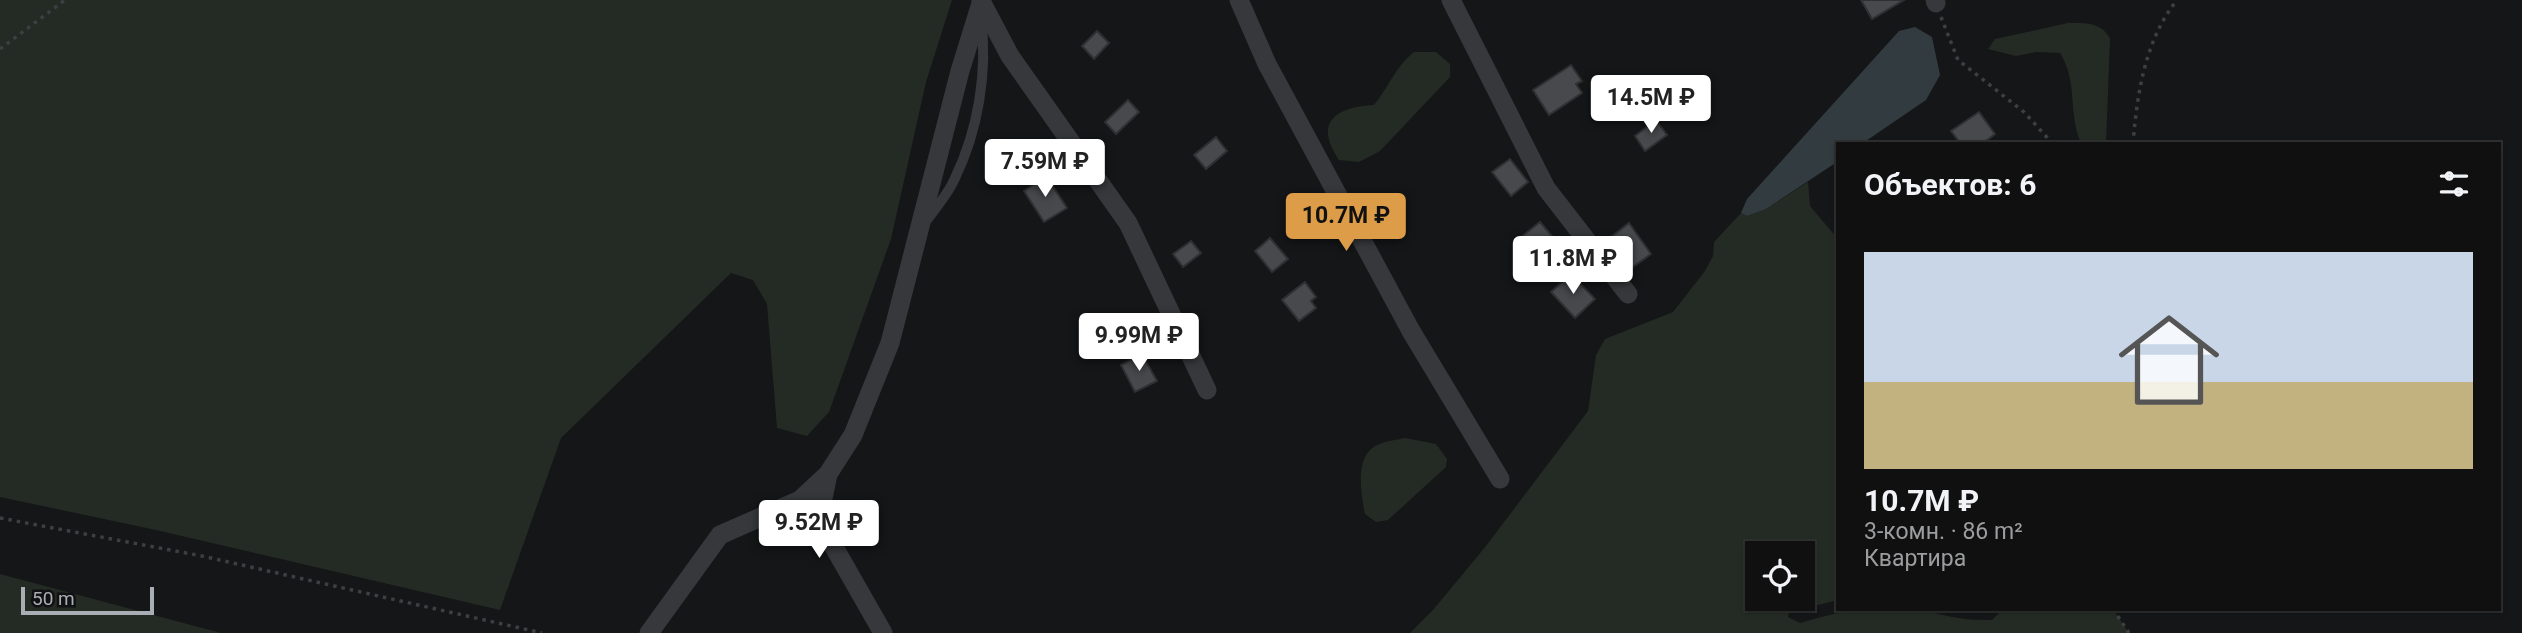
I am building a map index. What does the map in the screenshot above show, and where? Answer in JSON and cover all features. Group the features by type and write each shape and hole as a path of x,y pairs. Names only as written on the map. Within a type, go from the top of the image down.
{"street":[{"path":"1238,0 1267,64 1411,331 1500,480"},
{"path":"1451,0 1546,188 1628,294"},
{"path":"649,633 720,535 800,499 828,474 853,435 890,343 960,71 981,3"},
{"path":"981,3 1010,56 1129,223 1207,390"},
{"path":"828,474 820,513 826,534 883,633"}],"lane":[{"path":"918,234 955,179 974,124 985,52 981,3"}],"path":[{"path":"0,49 65,0"},
{"path":"2133,142 2136,109 2154,34 2176,0"},
{"path":"1935,2 1958,60 2018,107 2051,142"},
{"path":"0,518 202,556 542,633"},
{"path":"2114,611 2129,633"}],"shaded area":[{"path":"0,0 952,0 926,82 891,239 829,412 807,436 777,428 767,304 753,280 731,273 561,438 500,610 156,530 0,497"},
{"path":"2068,23 2098,26 2107,33 2110,39 2106,142 2081,142 2069,75 2060,53 2036,52 2016,56 1988,49 1995,39"},
{"path":"1915,27 1932,37 1940,75 1926,100 1864,142 1836,142 1836,163 1766,209 1747,216 1741,213 1747,199 1899,31"},
{"path":"1414,52 1436,52 1450,64 1450,77 1380,151 1359,162 1339,160 1328,136 1332,119 1349,109 1374,105 1402,64"},
{"path":"1808,182 1810,206 1836,237 1836,600 1815,606 1815,541 1745,541 1745,611 1793,611 1789,612 1788,617 1800,623 1849,611 1926,611 1962,619 1992,620 2001,611 2114,611 2129,633 1410,633 1433,610 1486,546 1588,411 1596,355 1605,339 1673,312 1705,271 1713,256 1714,242 1741,213 1747,216 1766,209"},
{"path":"1405,438 1436,444 1447,459 1446,467 1388,520 1376,522 1365,514 1363,506 1362,466 1370,450 1377,445"},
{"path":"0,574 221,633 0,633"}],"building":[{"path":"1861,0 1904,0 1872,19"},
{"path":"1097,31 1109,43 1094,59 1082,46"},
{"path":"1571,65 1582,81 1576,84 1582,93 1549,115 1533,90"},
{"path":"1128,100 1139,112 1116,134 1105,122"},
{"path":"1979,112 1995,134 1985,142 1959,142 1951,131"},
{"path":"1656,120 1667,135 1645,151 1635,136"},
{"path":"1216,137 1227,151 1206,169 1194,155"},
{"path":"1510,159 1528,182 1511,196 1492,172"},
{"path":"1046,176 1067,208 1044,222 1024,191"},
{"path":"1540,222 1562,248 1537,269 1515,242"},
{"path":"1629,223 1651,254 1627,271 1606,241"},
{"path":"1270,238 1288,259 1272,272 1255,251"},
{"path":"1191,241 1201,253 1183,267 1173,254"},
{"path":"1571,274 1595,299 1575,318 1551,292"},
{"path":"1305,282 1316,297 1311,301 1316,308 1299,321 1282,300"},
{"path":"1142,354 1157,381 1135,392 1121,365"}]}
